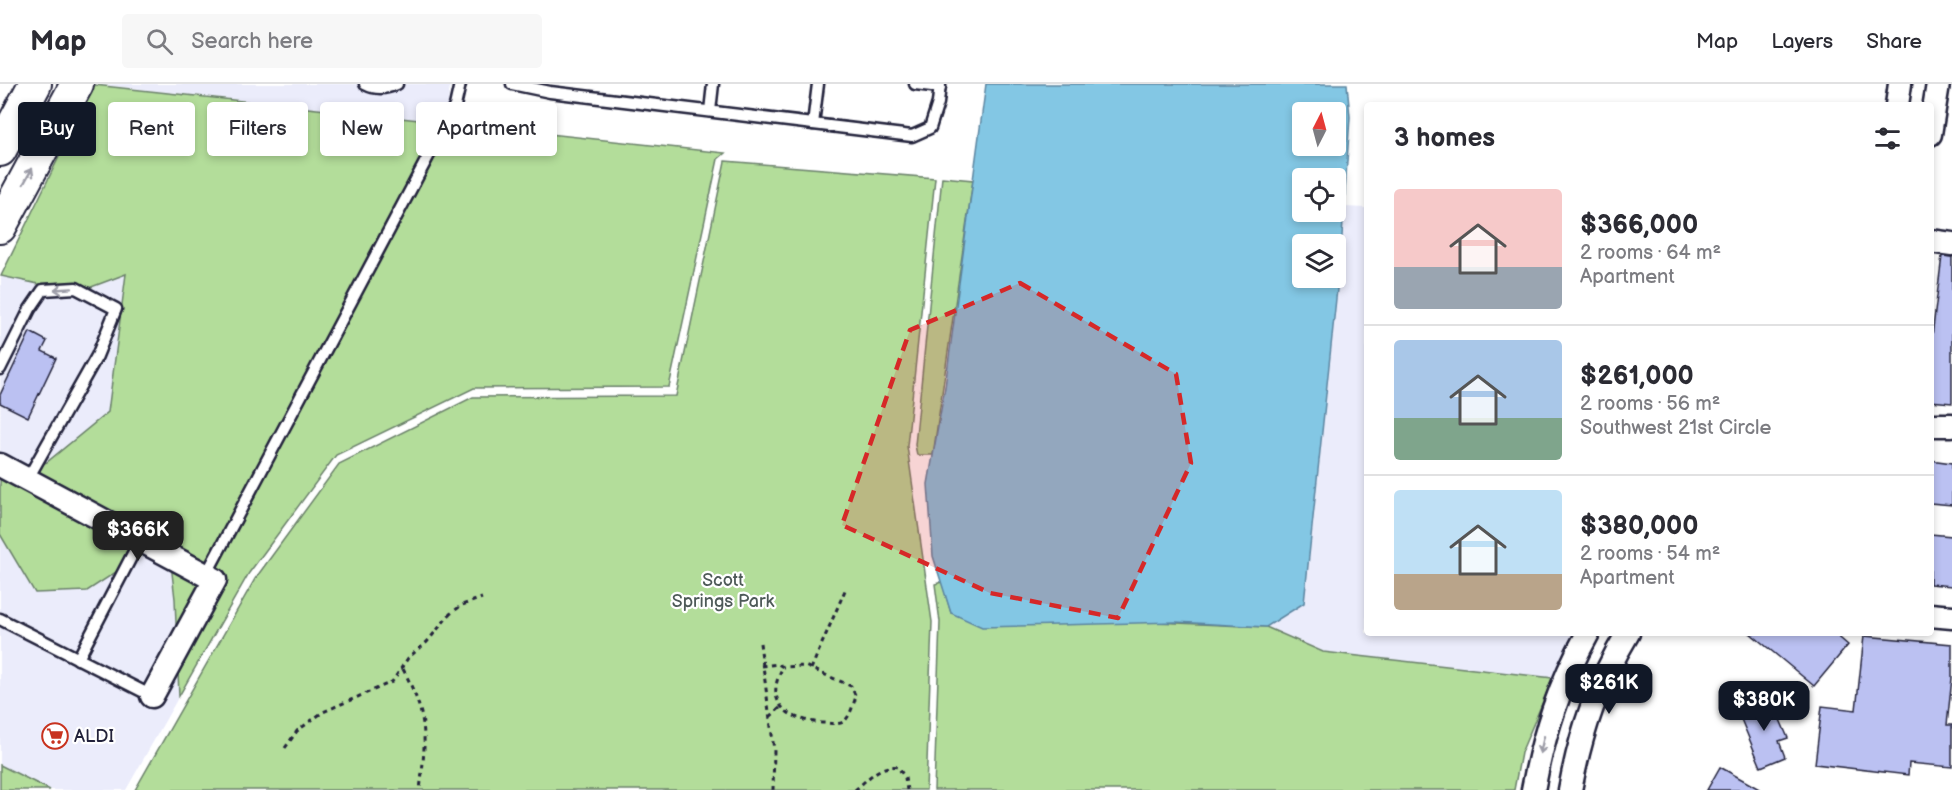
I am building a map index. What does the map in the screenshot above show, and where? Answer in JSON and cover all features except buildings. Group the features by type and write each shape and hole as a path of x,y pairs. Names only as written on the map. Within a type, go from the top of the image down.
{"main road":[{"path":"0,150 36,84"},
{"path":"0,227 77,84"}],"street":[{"path":"1897,102 1900,84"},
{"path":"1934,109 1938,84"},
{"path":"1934,242 1952,244"},
{"path":"1934,425 1952,425"},
{"path":"0,465 215,580 152,696"},
{"path":"1934,615 1952,617"},
{"path":"1533,790 1542,741 1554,702 1587,636"},
{"path":"1570,790 1580,742 1593,698 1626,636"}],"lane":[{"path":"365,84 373,88 388,88 397,84"},
{"path":"206,575 454,106 460,84"},
{"path":"512,84 582,90 710,111 912,136 930,128 940,86 915,84"},
{"path":"710,111 713,84"},
{"path":"813,124 818,84"},
{"path":"0,369 30,309 43,290 76,288 116,309 97,356 27,480"},
{"path":"78,659 140,540"},
{"path":"0,620 152,696"}],"path":[{"path":"812,669 846,588"},
{"path":"285,748 297,731 315,718 392,682 403,669 408,658 427,642 454,610 483,598"},
{"path":"760,643 761,666 774,750 773,790"},
{"path":"761,666 778,664 783,667 795,664 843,682 855,691 856,697 846,719 842,723 832,723 805,721 792,717 781,707 776,685 783,667"},
{"path":"403,669 424,720 426,755 420,790"},
{"path":"770,717 781,707"},
{"path":"855,790 877,771 890,766 898,767 905,778 907,790"}],"highlighted area":[{"path":"1020,283 1176,374 1191,463 1118,618 990,593 842,525 910,330"}],"shaded area":[{"path":"94,84 450,84 448,102 416,102 416,120 404,118 404,102 320,102 320,109 308,108 308,102 256,102"},
{"path":"1346,207 1364,208 1364,636 1573,636 1553,678 1323,652 1266,627 1304,603 1336,288 1346,288 1346,234 1341,234 1342,222 1346,222"},
{"path":"126,274 108,412 47,462 0,478 1,276 43,285"},
{"path":"0,534 35,593 87,591 168,538 175,599 179,696 126,790 50,790 0,765"}],"green space":[{"path":"94,85 252,102 207,102 207,156 308,156 308,108 320,109 320,156 404,156 404,118 416,120 416,156 557,156 557,135 725,153 718,159 669,387 474,388 336,455 249,573 179,696 175,599 168,538 87,591 35,593 0,534 0,478 47,462 108,412 126,274 86,289 43,285 1,276 59,156 96,156 96,102 86,102"},
{"name":"Scott Springs Park","path":"725,161 935,178 907,446 932,622 926,790 135,790 255,579 339,464 473,397 676,396"},
{"path":"942,177 973,180 933,455 917,455 915,445"},
{"path":"942,582 951,613 1266,627 1323,652 1553,678 1521,753 1514,790 934,790 940,622 935,584"},
{"path":"0,765 50,790 0,790"}],"water":[{"path":"986,84 1347,84 1350,117 1346,177 1346,168 1292,168 1292,222 1343,222 1342,234 1292,234 1292,288 1337,288 1304,603 1266,627 1176,622 982,627 951,613 933,556 928,484 945,387"}],"place":[{"name":"ALDI","path":"55,736"}]}
